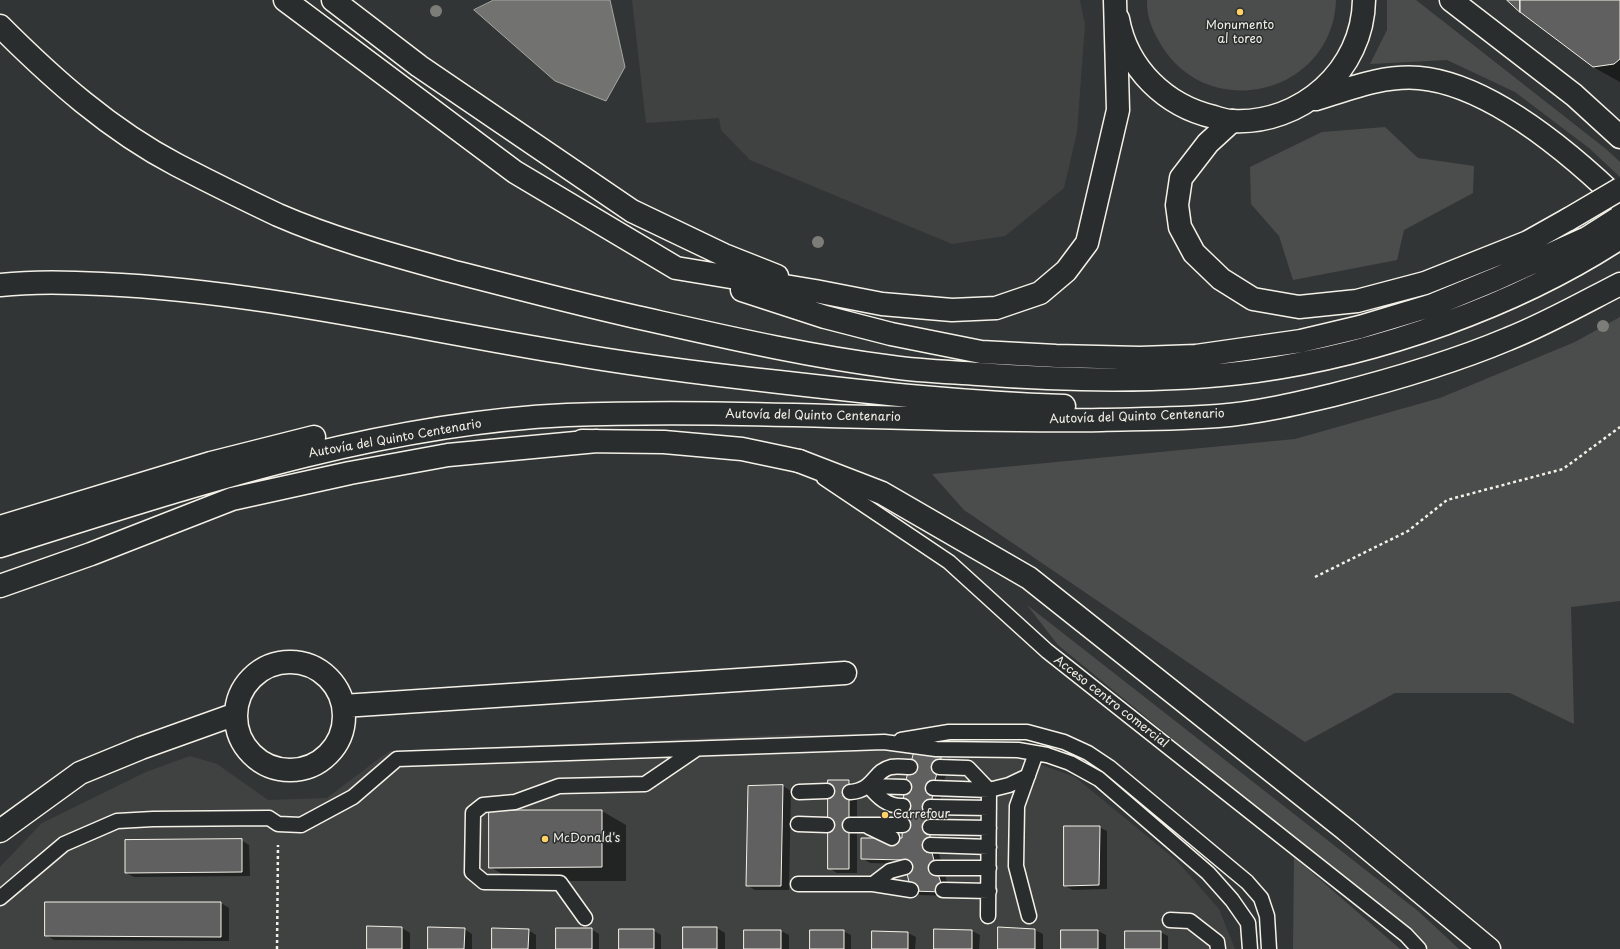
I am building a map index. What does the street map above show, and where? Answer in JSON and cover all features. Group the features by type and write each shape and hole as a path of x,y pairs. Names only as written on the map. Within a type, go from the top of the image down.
{"main road":[{"path":"285,0 515,172 676,268 824,317 891,334 981,352 1140,358 1196,356 1301,341 1360,327 1433,305 1496,279 1593,245 1620,238"},
{"path":"333,0 419,66 632,211 724,255 815,291"},
{"path":"676,268 815,291 882,304 952,310 996,308 1040,293 1066,271 1086,243 1118,110 1115,0"},
{"path":"1115,0 1121,34 1137,68 1163,95 1195,113 1232,121 1271,118 1307,102 1376,80 1418,78 1444,82 1475,95 1507,112 1540,133 1588,171 1620,201"},
{"path":"1307,102 1334,79 1354,49 1364,16 1364,0"},
{"path":"1451,0 1574,95 1620,137"},
{"path":"0,26 47,72 112,124 173,163 280,216 345,240 419,262 575,304 779,348 895,368 1017,377 1137,380 1257,370 1360,351 1454,320 1507,300 1593,245 1620,217"},
{"path":"1232,121 1208,143 1181,178 1177,205 1180,227 1194,253 1221,279 1253,299 1299,307 1357,301 1425,283 1528,242 1620,189"},
{"path":"0,285 55,281 141,285 197,290 268,300 559,352 677,370 899,395 1007,404 1177,406 1220,416"},
{"name":"Autovía del Quinto Centenario","path":"0,546 196,485 330,448 464,423 566,416 701,413 997,421 1220,416 1286,406 1375,384 1441,364 1507,340 1620,284"},
{"path":"0,527 211,463 320,436 464,423"},
{"path":"196,485 394,450 458,444 597,441 664,442 742,449 799,461 882,493 1029,578 1346,830 1489,949"},
{"path":"0,586 91,554 232,499 350,473 448,455 597,441"},
{"path":"295,663 316,670 326,676 337,690 343,706 344,723 339,740 329,754 315,764 299,770 283,770 267,766 254,757 243,745 237,730 236,714 239,697 248,682 261,670 277,664 295,663"},
{"path":"343,706 846,673"},
{"path":"0,831 80,773 141,748 236,714"}],"lane":[{"name":"Acceso centro comercial","path":"799,461 949,562 1046,651 1406,935 1419,949"},
{"path":"0,898 64,844 117,821 269,818 278,824 301,825 353,797 397,759 695,750 884,742 949,732 1027,732 1064,742 1088,753 1109,767 1247,882 1261,898 1267,916 1269,949"},
{"path":"884,742 936,748 1018,750 1036,753 1070,763 1099,779 1208,873 1232,900 1248,923 1250,949"},
{"path":"585,918 560,883 484,882 472,872 473,813 483,805 516,802 559,786 645,784 695,750"},
{"path":"1029,916 1016,866 1017,806 1036,753"},
{"path":"850,792 860,791 869,786 879,774 890,767 910,767"},
{"path":"938,767 968,768 989,790 988,916"},
{"path":"933,788 989,790 1009,785 1028,776"},
{"path":"869,786 904,787"},
{"path":"869,786 878,796 894,807 903,806"},
{"path":"799,792 827,791"},
{"path":"930,807 989,808"},
{"path":"798,824 827,825"},
{"path":"850,825 903,825"},
{"path":"867,825 892,838"},
{"path":"930,827 989,828"},
{"path":"930,844 989,847"},
{"path":"873,884 890,871 905,867"},
{"path":"936,868 989,868"},
{"path":"798,884 873,884 911,890"},
{"path":"943,890 989,891"},
{"path":"1170,920 1190,921 1217,942 1218,949"}],"path":[{"path":"1315,577 1408,531 1447,500 1563,469 1620,427"},
{"path":"277,949 278,824"}],"shaded area":[{"path":"494,0 610,0 625,67 606,101 555,81 474,10"},
{"path":"632,0 1080,0 1085,25 1077,132 1064,188 1005,236 952,244 750,160 721,130 719,118 646,123"},
{"path":"1147,0 1336,0 1330,32 1315,57 1293,76 1267,87 1239,90 1211,86 1185,72 1163,48 1157,37 1149,19"},
{"path":"1387,0 1416,0 1606,149 1620,162 1620,177 1589,148 1515,92 1447,60 1370,64 1387,30"},
{"path":"1385,127 1418,158 1474,166 1473,193 1404,230 1397,260 1293,280 1279,236 1251,204 1250,167 1322,132"},
{"path":"1620,317 1620,601 1571,607 1574,724 1510,693 1395,693 1305,742 964,510 932,474 1295,439 1440,398 1575,342"},
{"path":"1027,605 1418,911 1459,949 1429,949 1058,645"},
{"path":"808,734 1028,760 1075,777 1177,861 1219,909 1235,949 0,949 0,867 42,823 146,772 190,756 217,764 268,800 327,798 391,751"},
{"path":"1294,857 1400,949 1293,949"}],"building":[{"path":"1507,0 1520,0 1520,12"},
{"path":"1520,0 1620,0 1620,59 1614,64 1593,67 1520,12"},
{"path":"914,753 942,754 933,788 930,845 944,892 911,891 904,860 861,859 861,838 902,838 904,787"},
{"path":"828,780 849,780 849,869 828,869"},
{"path":"783,785 781,886 746,886 748,786"},
{"name":"McDonald's","path":"489,810 602,810 602,867 489,868"},
{"path":"1064,826 1100,826 1099,885 1064,886"},
{"path":"242,839 242,872 125,873 125,840"},
{"path":"45,902 221,902 221,937 45,936"},
{"path":"367,926 402,927 402,949 367,949"},
{"path":"428,927 465,928 464,949 428,949"},
{"path":"683,927 717,927 717,949 683,949"},
{"path":"998,927 1035,929 1035,949 998,949"},
{"path":"492,928 529,929 528,949 492,949"},
{"path":"556,928 592,928 592,949 556,949"},
{"path":"619,929 654,929 654,949 619,949"},
{"path":"934,929 972,930 972,949 934,949"},
{"path":"744,930 781,930 781,949 744,949"},
{"path":"810,930 844,930 844,949 810,949"},
{"path":"1061,930 1098,930 1098,949 1061,949"},
{"path":"872,931 908,932 908,949 872,949"},
{"path":"1125,931 1161,931 1161,949 1125,949"}],"place":[{"name":"Monumento al toreo","path":"1240,12"},
{"name":"Carrefour","path":"885,815"},
{"name":"McDonald's","path":"545,839"}]}
